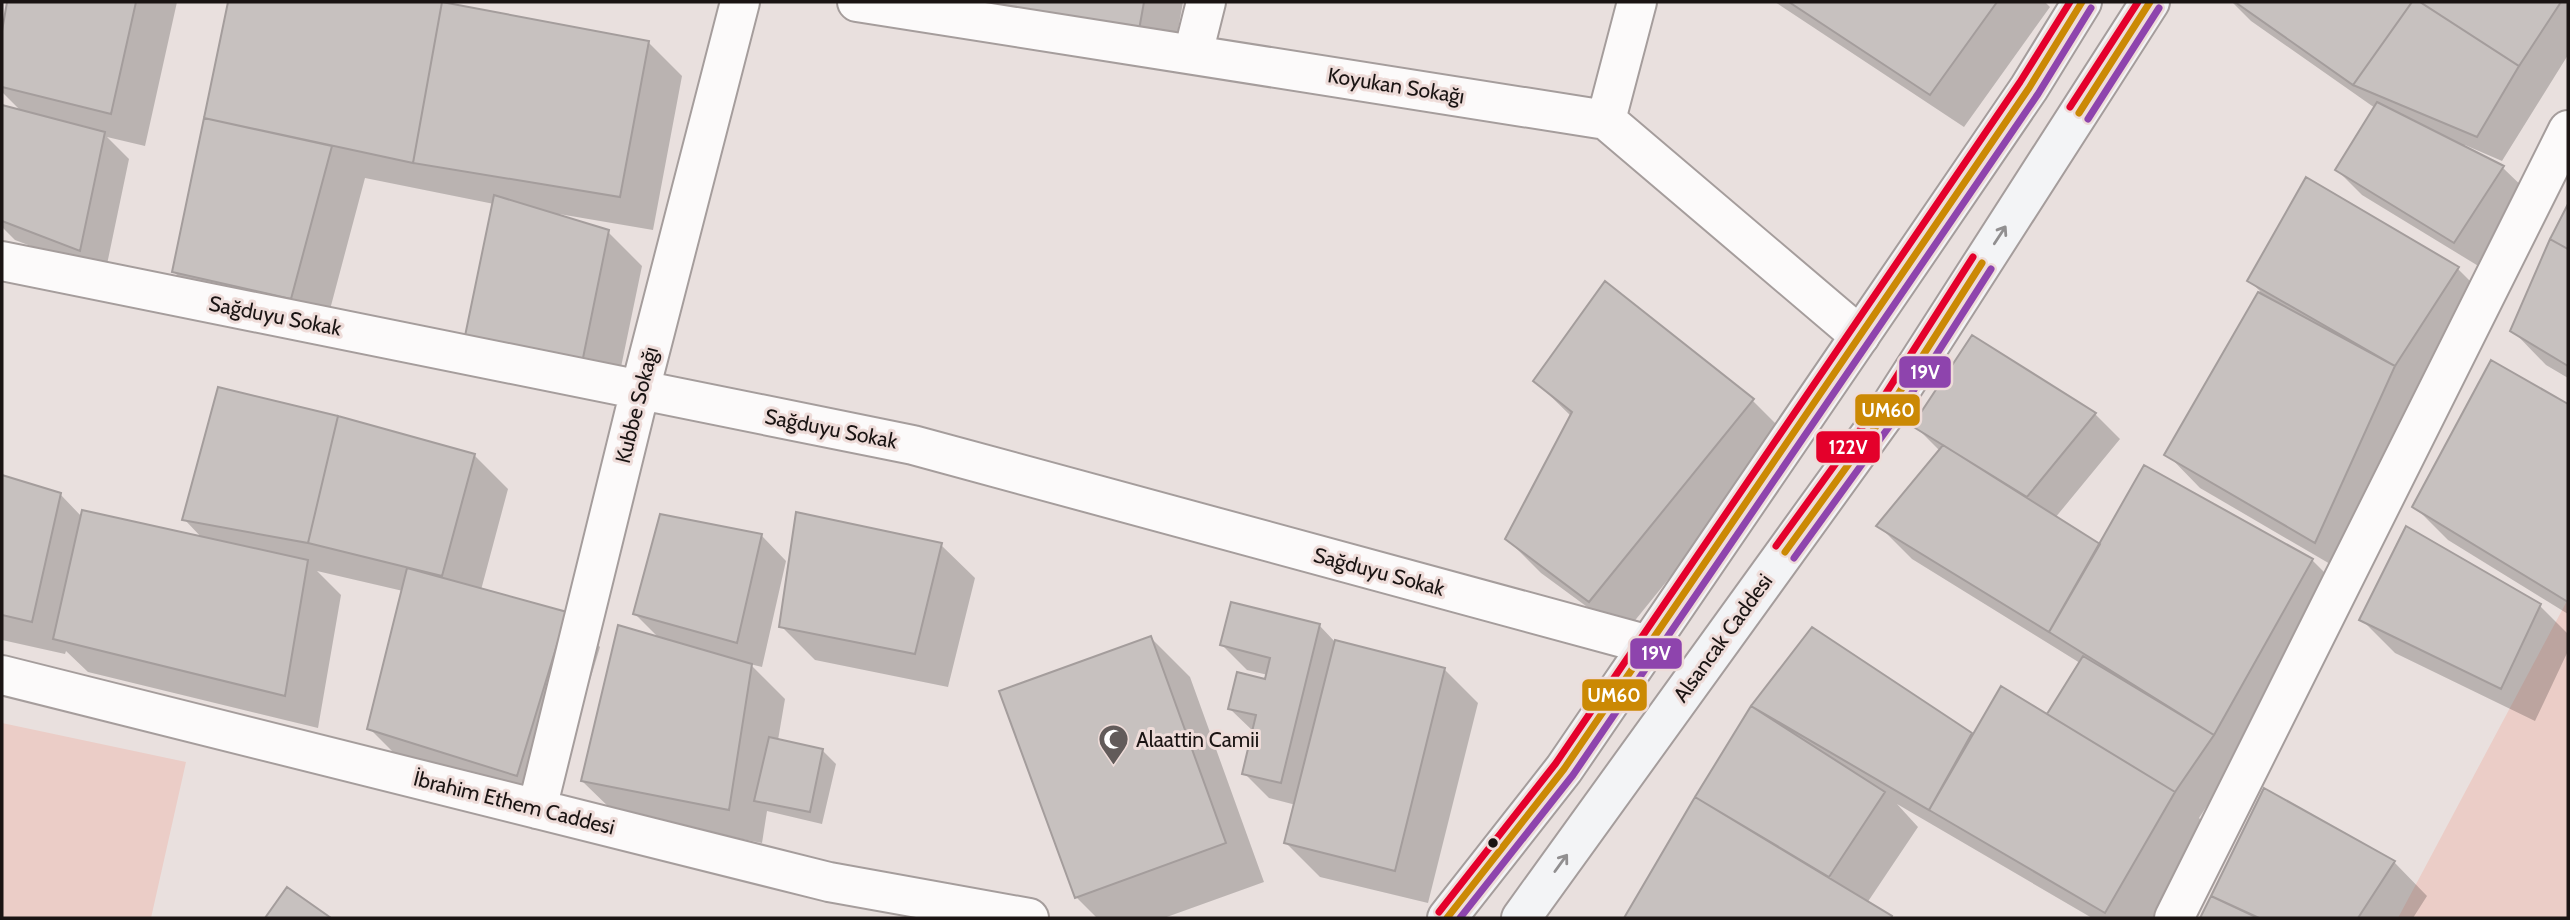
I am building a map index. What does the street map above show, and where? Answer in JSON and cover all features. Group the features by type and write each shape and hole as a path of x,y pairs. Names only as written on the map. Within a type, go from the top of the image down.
{"street":[{"name":"Kubbe Sokağı","path":"537,810 640,390 740,2"},
{"name":"Koyukan Sokağı","path":"857,2 1606,120"},
{"path":"1193,54 1206,2"},
{"path":"1637,2 1606,120 1860,336"},
{"path":"1447,918 1564,769 2021,100 2082,2"},
{"name":"Alsancak Caddesi","path":"1521,918 1890,407 2150,2"},
{"path":"2174,918 2568,130"},
{"name":"Sağduyu Sokak","path":"2,261 913,445 1649,645"},
{"name":"İbrahim Ethem Caddesi","path":"2,675 829,882 1029,918"}],"shaded area":[{"path":"2568,599 2568,918 2398,918"},
{"path":"2,723 186,762 151,918 2,918"}],"building":[{"path":"7,2 136,2 111,114 2,87 2,31"},
{"path":"228,2 442,2 413,163 204,118"},
{"path":"442,2 649,41 620,197 413,163"},
{"path":"980,2 1144,2 1139,30 980,5"},
{"path":"1789,2 1997,2 1930,95"},
{"path":"2235,2 2412,2 2353,85"},
{"path":"2412,2 2420,2 2519,66 2477,137 2353,85"},
{"path":"2420,2 2561,2 2519,66"},
{"path":"2377,102 2504,166 2454,243 2335,170"},
{"path":"2,105 105,132 80,251 2,221"},
{"path":"204,118 332,146 291,299 172,272"},
{"path":"2306,177 2459,267 2395,366 2247,281"},
{"path":"494,195 609,230 582,363 465,336"},
{"path":"2568,204 2568,249 2550,239"},
{"path":"2550,239 2568,249 2568,366 2510,331"},
{"path":"1605,281 1754,399 1589,602 1505,539 1572,412 1533,381"},
{"path":"2258,292 2395,366 2315,543 2164,455"},
{"path":"1972,335 2096,413 2027,497 1912,426"},
{"path":"2491,360 2568,404 2568,602 2412,507"},
{"path":"218,387 338,416 308,543 182,520"},
{"path":"338,416 475,454 442,576 308,543"},
{"path":"1943,445 2100,544 2049,632 1876,526"},
{"path":"2144,465 2313,559 2214,735 2049,632"},
{"path":"2,475 61,493 32,622 2,615"},
{"path":"82,510 308,560 285,696 53,639"},
{"path":"796,512 942,543 915,654 779,627"},
{"path":"660,514 762,534 737,643 633,614"},
{"path":"2406,526 2541,604 2501,689 2359,620"},
{"path":"407,568 567,612 517,776 367,729"},
{"path":"1231,602 1320,624 1281,783 1242,774 1256,715 1228,709 1237,672 1265,679 1270,658 1220,645"},
{"path":"618,625 752,664 729,810 581,781"},
{"path":"1812,627 1972,733 1929,810 1751,706"},
{"name":"Alaattin Camii","path":"1151,636 1226,843 1075,898 999,691"},
{"path":"1335,640 1445,668 1395,871 1284,843"},
{"path":"2083,656 2214,735 2175,792 2047,714"},
{"path":"2001,686 2175,792 2105,913 1929,810"},
{"path":"1751,706 1885,792 1829,877 1695,797"},
{"path":"769,737 823,749 810,812 754,801"},
{"path":"2264,788 2395,861 2358,918 2259,918 2211,896"},
{"path":"1695,797 1892,916 1891,918 1624,918"},
{"path":"287,887 331,918 265,918"},
{"path":"2211,896 2258,918 2200,918"}],"transit line":[{"name":"122V","path":"1439,912 1556,763 2020,82 2070,2"},
{"name":"UM60","path":"1447,918 1564,769 2029,88 2082,2"},
{"name":"122V","path":"2070,107 2138,2"},
{"name":"UM60","path":"2079,113 2150,2"},
{"name":"19V","path":"1460,918 1573,775 2038,94 2091,8"},
{"name":"19V","path":"2088,119 2159,8"},
{"name":"122V","path":"1776,546 1881,401 1973,257"},
{"name":"UM60","path":"1785,552 1890,407 1982,263"},
{"name":"19V","path":"1794,558 1899,413 1991,269"}],"place":[{"name":"Alaattin Camii","path":"1113,767"}]}
